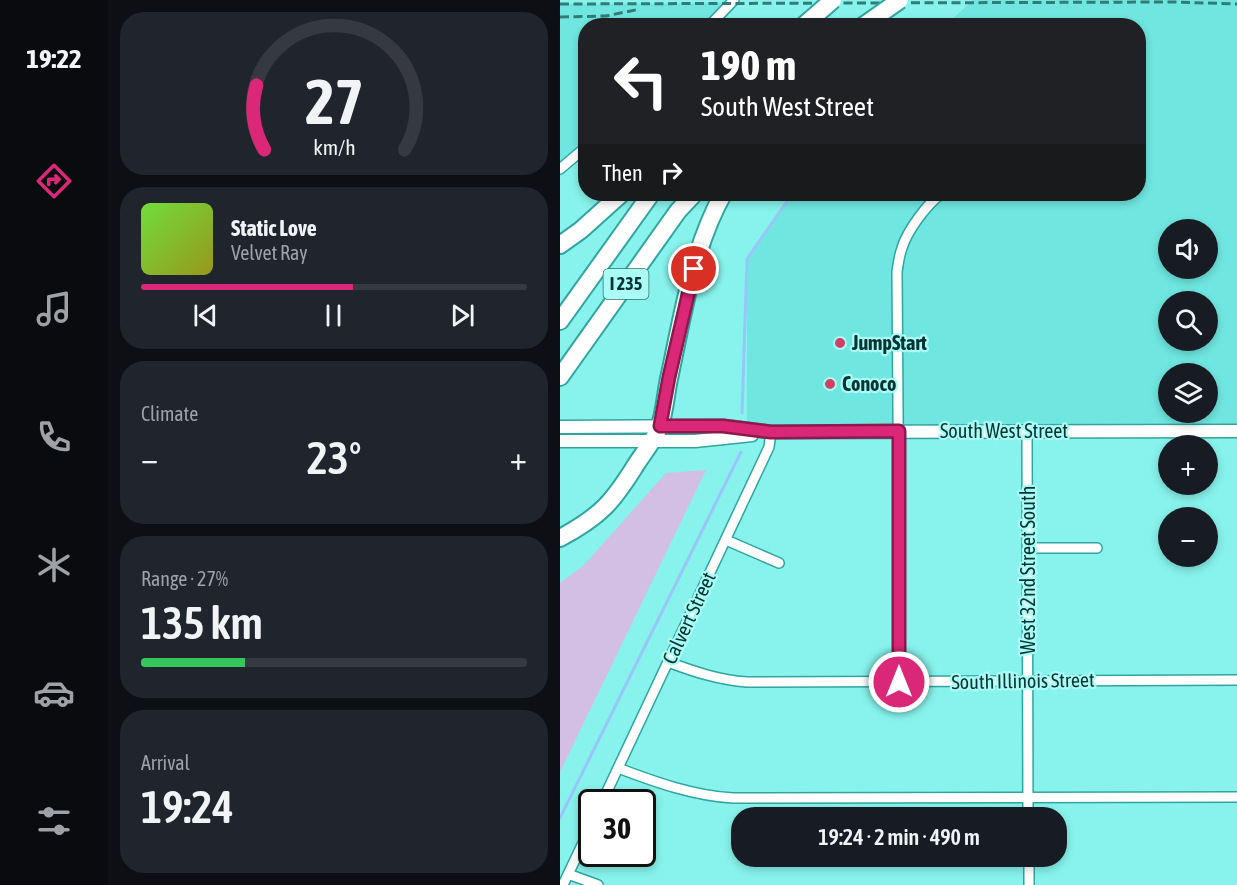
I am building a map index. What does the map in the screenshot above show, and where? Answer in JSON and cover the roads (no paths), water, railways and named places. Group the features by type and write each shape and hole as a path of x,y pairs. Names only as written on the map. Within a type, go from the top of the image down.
{"highway":[{"path":"812,18 833,0"},
{"path":"874,18 900,0"},
{"path":"560,245 613,201"},
{"name":"I 235","path":"560,321 646,201"},
{"name":"I 235","path":"560,377 687,201"},
{"path":"560,538 586,524 608,505 628,479 660,426 694,269 709,222 720,201"}],"street":[{"path":"717,18 732,2"},
{"path":"560,169 578,154"},
{"path":"899,682 897,272 902,247 908,235 934,201"},
{"name":"South West Street","path":"560,426 723,426 771,432"},
{"name":"West 32nd Street South","path":"1027,430 1028,807"},
{"name":"South West Street","path":"560,441 695,441 771,432 1238,430"},
{"name":"Calvert Street","path":"608,789 726,540 767,450 771,432"},
{"path":"726,540 779,563"},
{"path":"1028,548 1097,548"},
{"name":"South Illinois Street","path":"668,662 704,675 737,682 1238,680"},
{"path":"618,768 658,782 723,798 807,800 1238,797"},
{"path":"563,885 578,853"},
{"path":"1029,867 1029,885"},
{"path":"568,874 599,885"}],"waterway":[{"path":"742,413 747,259 787,201"},
{"path":"560,818 741,452"}],"railway":[{"path":"560,4 1173,2 1238,4"},
{"path":"560,17 606,16 640,9"}],"place":[{"name":"JumpStart","path":"840,343"},
{"name":"Conoco","path":"830,384"}]}
